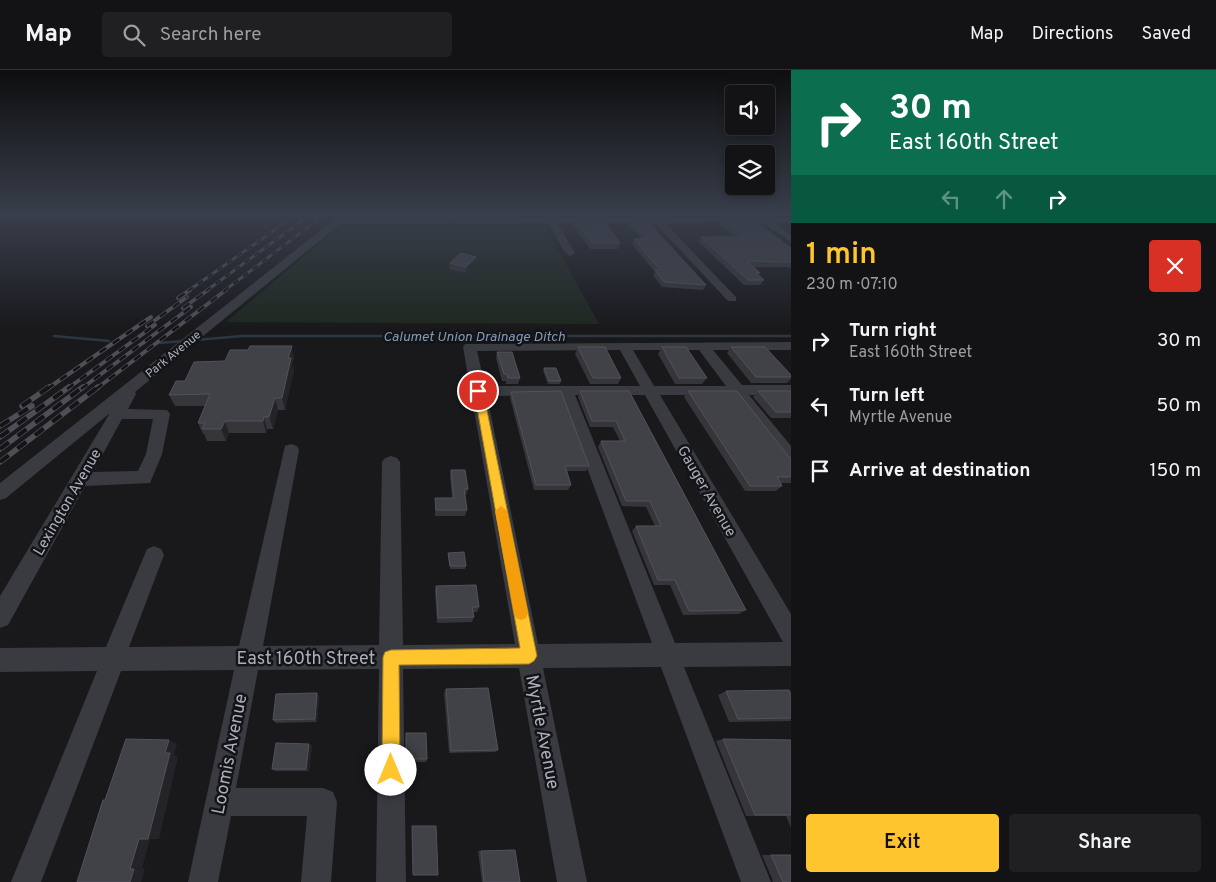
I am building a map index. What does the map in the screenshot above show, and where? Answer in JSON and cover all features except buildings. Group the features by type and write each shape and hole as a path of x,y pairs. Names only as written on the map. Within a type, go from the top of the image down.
{"street":[{"name":"Park Avenue","path":"0,493 298,253"},
{"path":"688,253 732,298"},
{"name":"Myrtle Avenue","path":"572,882 470,346 624,346"},
{"path":"624,346 785,346 791,358"},
{"name":"Gauger Avenue","path":"624,346 791,635"},
{"path":"703,346 791,458"},
{"name":"Lexington Avenue","path":"0,617 133,386"},
{"path":"565,390 756,882"},
{"path":"478,391 791,390"},
{"path":"79,480 144,478 154,454 162,414 117,414"},
{"name":"Loomis Avenue","path":"204,882 247,658 290,450"},
{"path":"391,462 391,882"},
{"path":"26,882 154,555"},
{"name":"East 160th Street","path":"0,660 791,654"},
{"path":"219,802 323,802 316,882"}],"shaded area":[{"path":"308,253 560,253 599,324 226,322"}],"waterway":[{"name":"Calumet Union Drainage Ditch","path":"54,336 109,341"},
{"name":"Calumet Union Drainage Ditch","path":"196,340 242,336 791,336"},
{"name":"Calumet Union Drainage Ditch","path":"158,343 184,341"}],"railway":[{"path":"188,291 242,253"},
{"path":"206,291 258,253"},
{"path":"224,291 274,253"},
{"path":"178,298 190,290"},
{"path":"183,308 208,290"},
{"path":"96,389 226,290"},
{"path":"147,326 187,297"},
{"path":"81,389 191,307"},
{"path":"47,389 151,317"},
{"path":"67,389 155,325"},
{"path":"22,406 49,387"},
{"path":"0,437 69,387"},
{"path":"0,449 83,387"},
{"path":"0,462 98,387"},
{"path":"0,426 32,406"}],"slow traffic":[{"path":"501,511 521,613"}],"route":[{"path":"391,770 391,657 529,656 478,391"}]}
